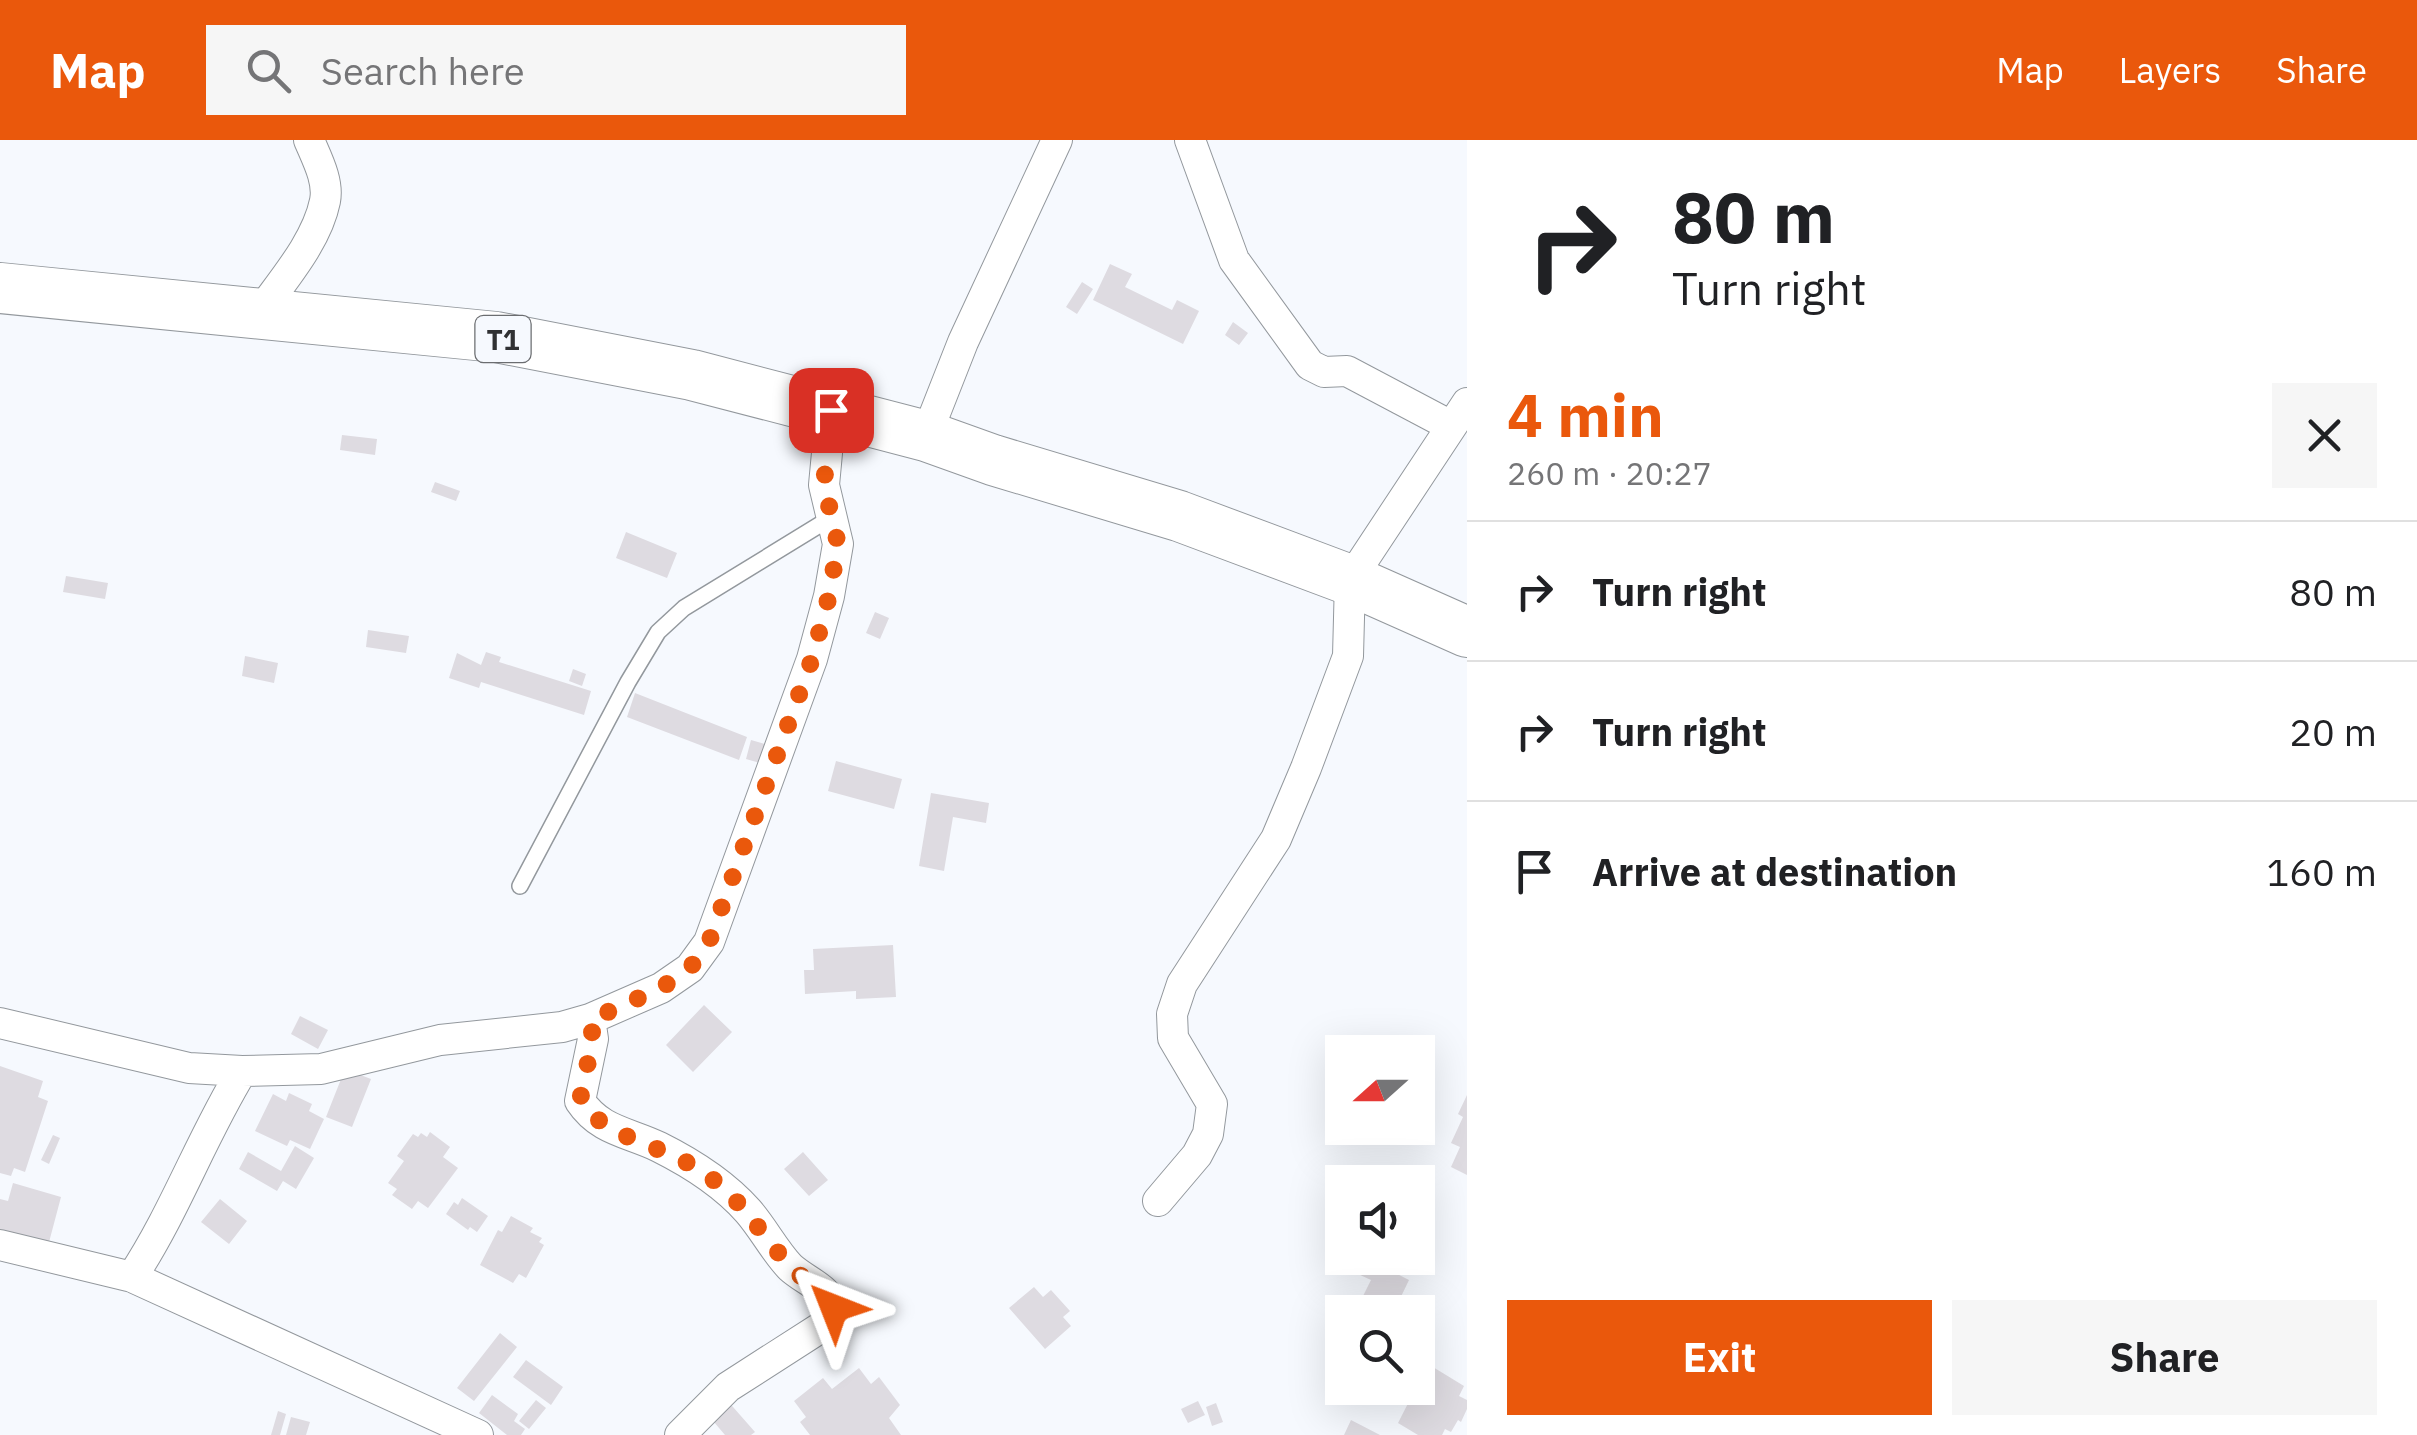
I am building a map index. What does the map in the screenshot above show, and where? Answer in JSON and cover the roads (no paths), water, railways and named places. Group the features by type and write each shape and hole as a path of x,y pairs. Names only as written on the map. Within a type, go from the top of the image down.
{"highway":[{"name":"T1","path":"0,288 496,337 692,376 926,436 1179,516 1350,580 1467,632"}],"street":[{"path":"260,312 311,234 325,201 324,178 309,140"},
{"path":"926,436 962,342 1057,140"},
{"path":"1158,1201 1197,1155 1208,1134 1212,1104 1173,1038 1172,1014 1182,984 1276,839 1306,768 1348,656 1350,580 1459,415 1346,371 1324,372 1310,365 1234,260 1190,140"},
{"path":"0,1023 189,1068 242,1072 321,1069 440,1040 562,1027 590,1020 661,988 690,968 709,942 812,659 829,596 838,544 824,484 831,410"},
{"path":"590,1020 593,1038 580,1100 590,1116 608,1128 656,1145 699,1170 746,1209 790,1266 831,1296 834,1308 823,1326 728,1388 680,1435"},
{"path":"132,1277 217,1112 242,1072"},
{"path":"0,1245 132,1277 478,1435"}],"lane":[{"path":"520,886 658,632 684,608 834,516"}]}
